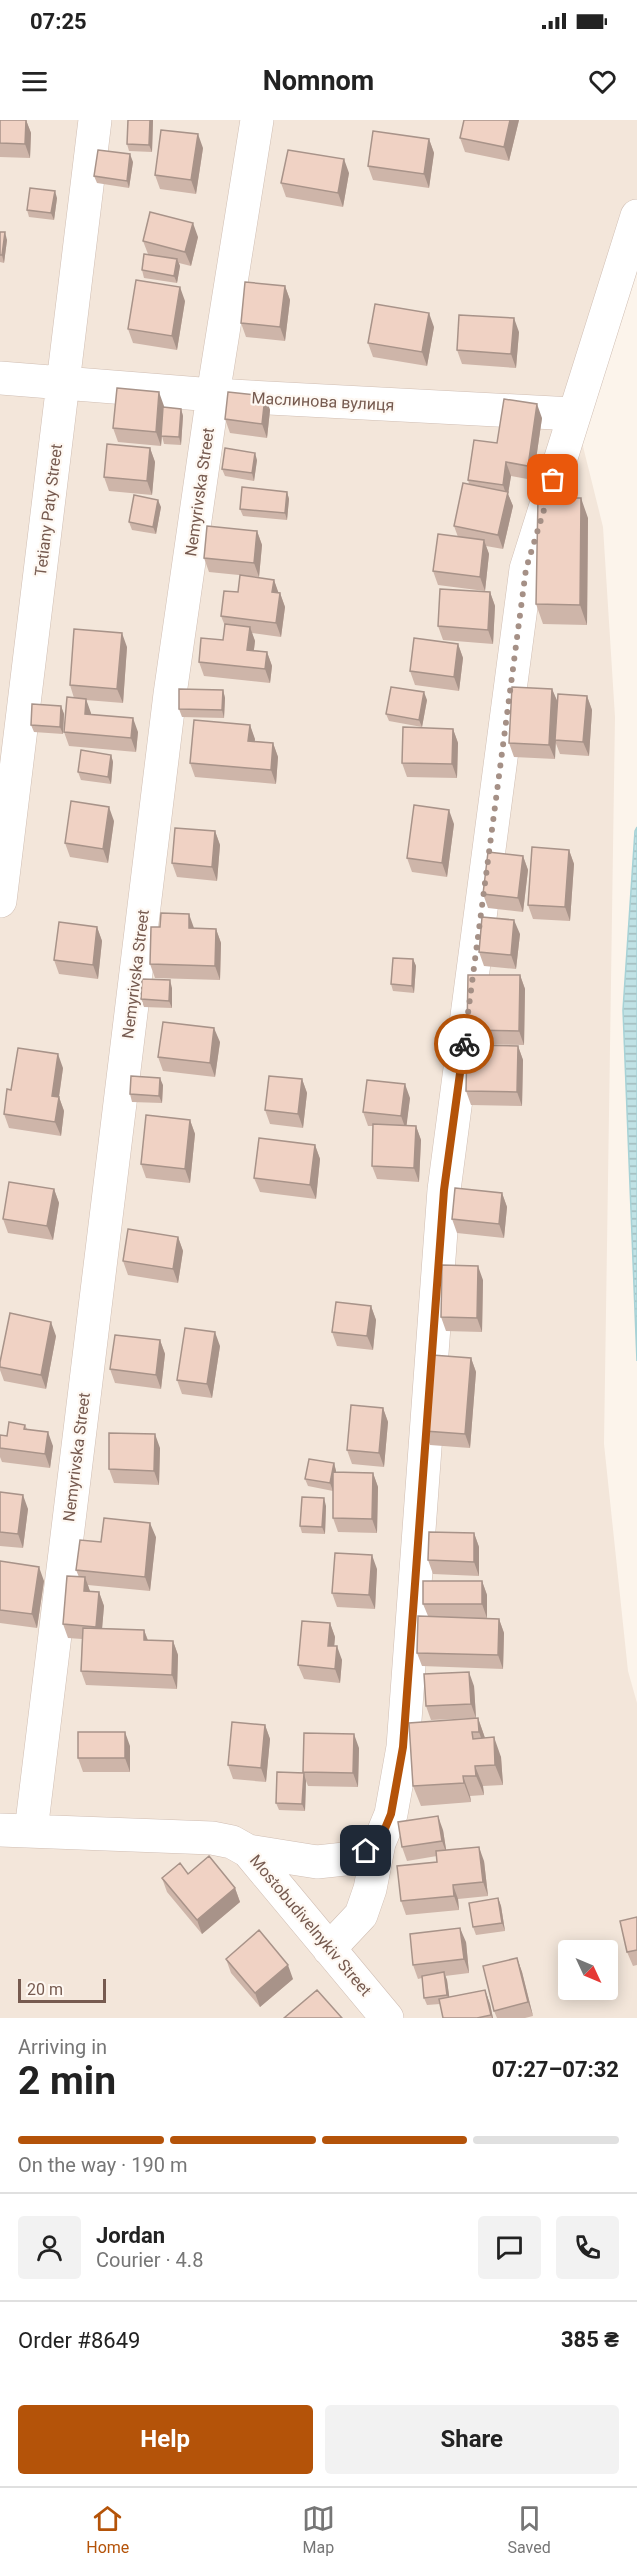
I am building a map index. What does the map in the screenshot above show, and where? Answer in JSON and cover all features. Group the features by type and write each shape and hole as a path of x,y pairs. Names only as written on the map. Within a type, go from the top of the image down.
{"street":[{"name":"Tetiany Paty Street","path":"0,901 95,120"},
{"name":"Nemyrivska Street","path":"15,1830 170,694 213,395 257,120"},
{"path":"329,1948 361,1915 370,1889 379,1843 391,1814 403,1747 444,1190 526,569 637,216"},
{"name":"Маслинова вулиця","path":"0,378 63,385 213,395 573,414"},
{"path":"15,1830 212,1838 232,1842 248,1851"},
{"name":"Mostobudivelnykiv Street","path":"248,1851 317,1862 354,1858 379,1843"},
{"name":"Mostobudivelnykiv Street","path":"248,1851 387,2018"}],"shaded area":[{"path":"0,120 637,120 637,235 573,406 603,527 615,717 604,1444 628,1671 637,1703 637,2018 0,2018"}],"water":[{"path":"637,827 637,1361 623,1010"}],"building":[{"path":"0,120 26,120 25,144 0,143"},
{"path":"128,120 150,120 149,145 127,144"},
{"path":"464,120 510,120 504,147 460,138"},
{"path":"161,130 198,134 191,180 155,175"},
{"path":"373,131 429,139 424,174 368,166"},
{"path":"98,150 130,154 127,181 94,176"},
{"path":"288,150 344,159 338,193 281,183"},
{"path":"30,188 55,191 51,213 27,210"},
{"path":"150,212 193,223 185,252 143,241"},
{"path":"0,232 5,232 2,255 0,255"},
{"path":"144,254 177,259 174,276 142,270"},
{"path":"136,280 180,287 172,336 128,329"},
{"path":"245,282 285,286 280,327 241,323"},
{"path":"375,304 429,313 422,352 368,343"},
{"path":"459,315 514,318 511,354 457,350"},
{"path":"117,388 159,392 156,432 113,428"},
{"path":"228,392 265,396 262,424 225,419"},
{"path":"504,399 537,404 528,466 506,462 503,485 468,480 474,440 497,443"},
{"path":"163,407 181,409 179,437 161,436"},
{"path":"107,444 150,448 147,481 104,477"},
{"path":"225,448 255,453 252,473 222,469"},
{"path":"463,483 508,492 498,535 454,526"},
{"path":"242,487 287,492 285,513 240,509"},
{"path":"134,495 158,500 153,527 129,522"},
{"path":"538,498 581,498 580,605 536,604"},
{"path":"207,526 257,531 254,563 204,558"},
{"path":"438,534 484,540 480,577 433,571"},
{"path":"240,575 274,580 272,592 280,593 276,623 221,616 224,591 238,592"},
{"path":"440,589 490,592 488,630 438,626"},
{"path":"225,624 250,627 247,650 267,652 265,669 199,662 201,638 223,640"},
{"path":"74,629 122,633 117,689 70,685"},
{"path":"414,638 458,644 454,677 410,671"},
{"path":"391,687 424,692 419,720 386,714"},
{"path":"512,687 552,689 549,745 509,743"},
{"path":"179,689 223,690 222,710 179,709"},
{"path":"558,694 587,696 583,742 555,740"},
{"path":"67,697 86,699 85,714 133,718 131,738 64,732"},
{"path":"32,704 61,706 60,727 31,725"},
{"path":"194,720 250,725 248,741 273,743 271,770 190,763"},
{"path":"403,727 453,729 452,764 402,763"},
{"path":"81,750 111,755 108,777 78,772"},
{"path":"71,801 109,807 103,849 65,843"},
{"path":"414,805 449,810 442,863 407,858"},
{"path":"175,828 215,831 212,867 172,863"},
{"path":"532,847 569,850 565,907 528,905"},
{"path":"488,852 523,856 518,898 483,894"},
{"path":"161,913 189,914 189,928 216,929 215,966 150,964 151,927 160,927"},
{"path":"482,917 514,920 511,955 479,952"},
{"path":"59,922 97,927 93,965 54,960"},
{"path":"393,958 413,959 412,986 391,984"},
{"path":"468,975 520,975 519,1031 467,1030"},
{"path":"142,979 170,980 169,1001 141,999"},
{"path":"163,1022 214,1028 210,1063 158,1057"},
{"path":"467,1045 518,1046 517,1092 466,1091"},
{"path":"18,1048 58,1054 52,1096 59,1097 55,1122 4,1114 7,1089 11,1090"},
{"path":"131,1076 160,1078 159,1096 130,1094"},
{"path":"269,1076 302,1079 298,1114 265,1110"},
{"path":"367,1080 405,1084 401,1116 363,1112"},
{"path":"146,1115 190,1120 185,1169 141,1164"},
{"path":"373,1124 416,1126 414,1168 372,1166"},
{"path":"259,1138 315,1145 310,1185 254,1178"},
{"path":"9,1182 54,1189 47,1226 3,1219"},
{"path":"455,1188 502,1193 499,1224 452,1219"},
{"path":"128,1229 178,1237 173,1269 123,1261"},
{"path":"442,1265 478,1266 477,1318 441,1317"},
{"path":"336,1302 371,1306 367,1336 332,1332"},
{"path":"10,1313 51,1322 41,1375 0,1367"},
{"path":"185,1328 215,1332 207,1384 177,1380"},
{"path":"115,1335 160,1340 156,1375 110,1369"},
{"path":"432,1355 471,1358 465,1434 425,1431"},
{"path":"351,1405 383,1408 379,1453 347,1450"},
{"path":"9,1422 25,1425 24,1429 48,1432 45,1454 0,1448 0,1435 7,1436"},
{"path":"109,1433 155,1434 154,1471 109,1469"},
{"path":"309,1459 334,1463 330,1483 305,1479"},
{"path":"333,1472 373,1473 372,1519 333,1518"},
{"path":"0,1492 23,1495 18,1534 0,1532"},
{"path":"302,1497 324,1498 322,1527 300,1526"},
{"path":"104,1518 150,1523 145,1577 76,1570 80,1540 101,1542"},
{"path":"429,1532 474,1533 474,1562 428,1560"},
{"path":"335,1553 372,1555 369,1595 332,1593"},
{"path":"0,1561 39,1567 32,1614 0,1610"},
{"path":"67,1576 85,1577 84,1591 99,1592 96,1627 63,1624"},
{"path":"423,1581 482,1581 482,1604 423,1604"},
{"path":"418,1616 499,1619 498,1655 417,1653"},
{"path":"302,1621 330,1623 328,1646 337,1646 335,1669 298,1665"},
{"path":"83,1628 144,1630 144,1640 173,1641 172,1675 81,1671"},
{"path":"469,1672 471,1704 426,1706 424,1674"},
{"path":"478,1718 479,1732 472,1732 473,1739 494,1737 495,1765 475,1766 476,1776 463,1776 464,1783 413,1786 409,1723"},
{"path":"232,1722 265,1725 261,1768 228,1765"},
{"path":"78,1732 125,1732 125,1758 78,1758"},
{"path":"304,1733 354,1734 353,1773 303,1772"},
{"path":"277,1772 304,1773 302,1804 276,1803"},
{"path":"438,1816 442,1841 402,1847 398,1822"},
{"path":"479,1847 483,1882 453,1885 454,1896 401,1901 397,1866 437,1862 436,1851"},
{"path":"209,1856 235,1888 197,1920 162,1878 180,1863 188,1874"},
{"path":"498,1898 502,1923 473,1927 469,1903"},
{"path":"637,1917 637,1950 627,1952 620,1921"},
{"path":"460,1928 464,1959 413,1965 410,1934"},
{"path":"259,1930 288,1965 255,1993 226,1959"},
{"path":"517,1958 528,2002 494,2011 483,1966"},
{"path":"444,1972 447,1995 424,1998 422,1976"},
{"path":"317,1990 342,2018 284,2018"},
{"path":"485,1990 491,2015 477,2018 443,2018 439,1999"}],"way so far":[{"path":"464,1044 526,569 553,480"}],"route":[{"path":"366,1851 379,1843 391,1814 403,1747 444,1190 464,1044"}]}
